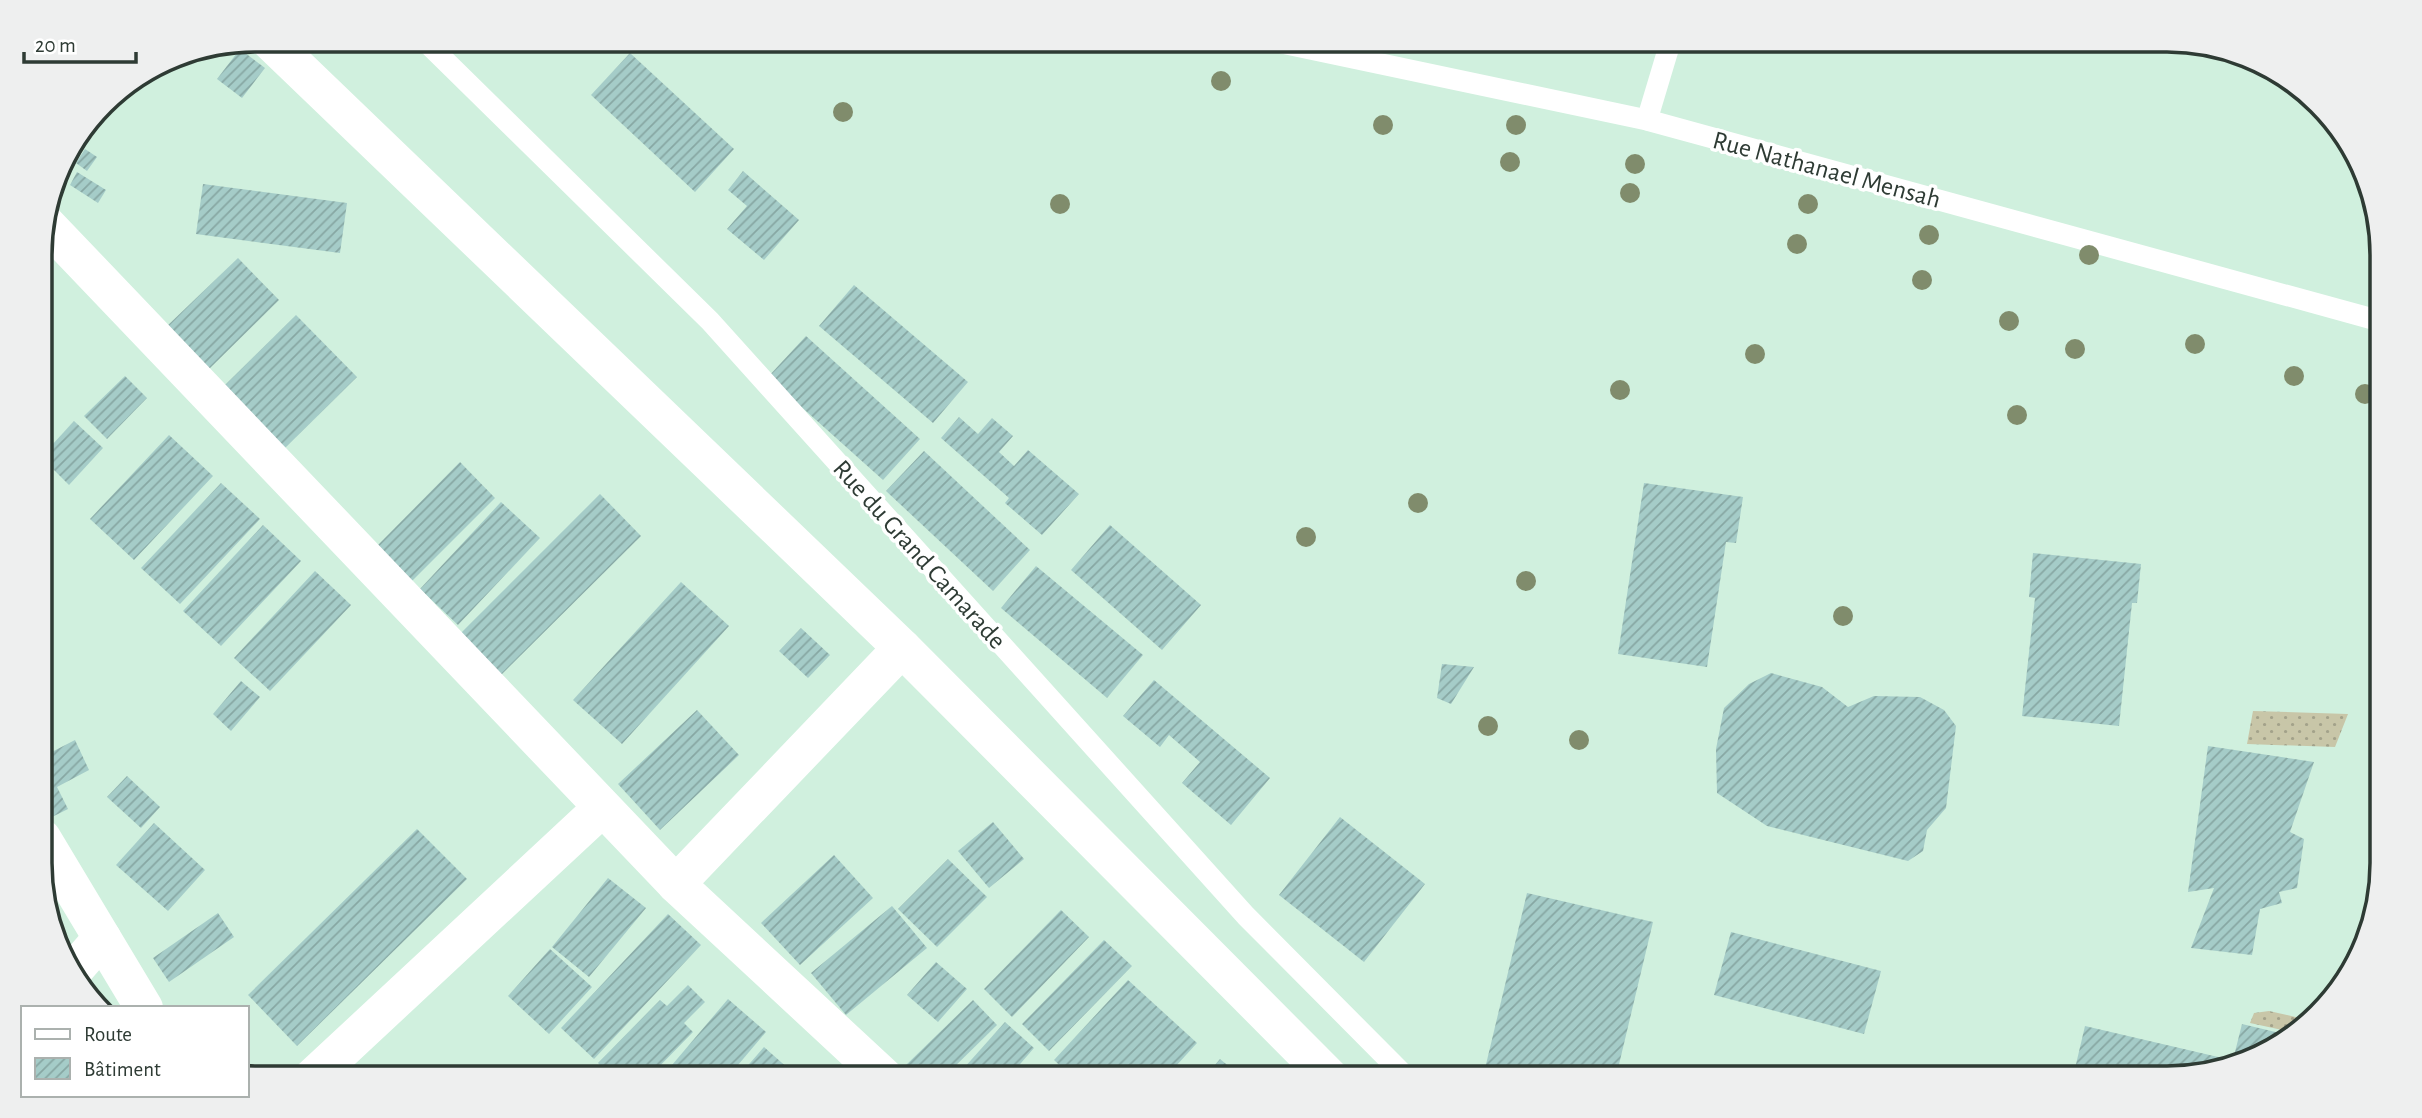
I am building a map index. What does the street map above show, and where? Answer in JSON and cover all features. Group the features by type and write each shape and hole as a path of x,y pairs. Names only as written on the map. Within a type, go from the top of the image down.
{"street":[{"path":"283,53 902,648 1318,1065"},
{"path":"54,231 676,884 872,1066"},
{"path":"676,884 902,648"},
{"path":"325,1066 602,808"},
{"path":"53,856 143,1006"},
{"path":"80,964 102,938"}],"lane":[{"name":"Rue du Grand Camarade","path":"437,53 710,321 1247,916 1395,1065"},
{"name":"Rue Nathanael Mensah","path":"1330,53 1647,120 2370,318"},
{"path":"1647,120 1667,53"}],"shaded area":[{"path":"2253,711 2348,714 2335,747 2247,744"},
{"path":"2269,1011 2297,1017 2281,1030 2250,1023 2254,1013"}],"building":[{"path":"245,53 265,68 242,98 217,79 236,54"},
{"path":"630,53 734,149 695,192 591,95"},
{"path":"85,149 97,157 87,171 76,163"},
{"path":"743,171 799,220 764,260 727,229 747,206 728,190"},
{"path":"77,172 106,190 98,203 70,185"},
{"path":"203,184 347,203 340,253 196,234"},
{"path":"238,258 279,300 206,372 164,329"},
{"path":"854,285 968,382 933,423 819,326"},
{"path":"296,315 357,377 284,449 223,387"},
{"path":"806,336 920,439 883,480 768,377"},
{"path":"125,376 147,398 107,439 84,416"},
{"path":"959,417 978,434 992,418 1013,436 999,452 1014,466 1028,450 1079,494 1042,535 1005,503 1009,498 941,438"},
{"path":"74,421 103,448 69,485 53,469 53,444"},
{"path":"169,435 213,476 134,560 90,519"},
{"path":"924,451 1030,550 993,591 886,491"},
{"path":"460,462 495,498 412,581 377,546"},
{"path":"221,483 260,519 180,604 141,568"},
{"path":"1644,483 1743,497 1736,543 1726,542 1707,667 1618,654"},
{"path":"600,494 641,536 500,676 459,635"},
{"path":"501,502 540,538 458,625 420,589"},
{"path":"263,525 301,561 221,646 183,611"},
{"path":"1110,525 1201,605 1162,650 1071,570"},
{"path":"2033,553 2141,564 2137,603 2132,603 2119,726 2022,716 2035,598 2029,597"},
{"path":"1036,566 1143,655 1107,698 1001,608"},
{"path":"315,571 351,605 270,691 234,658"},
{"path":"681,582 729,626 622,744 573,700"},
{"path":"801,628 830,655 808,678 779,651"},
{"path":"1442,664 1474,667 1451,704 1437,698"},
{"path":"1771,673 1822,687 1848,707 1874,696 1920,697 1944,710 1956,726 1946,808 1927,830 1923,851 1908,861 1767,826 1717,793 1716,749 1724,708 1749,684"},
{"path":"1154,680 1270,778 1231,825 1182,783 1200,762 1169,735 1160,747 1123,716"},
{"path":"241,681 260,697 231,731 213,714"},
{"path":"697,710 739,755 660,830 618,784"},
{"path":"75,740 89,770 57,787 68,809 53,816 53,751"},
{"path":"2208,746 2314,762 2290,832 2304,839 2297,888 2279,892 2282,903 2260,909 2252,955 2191,948 2214,888 2188,892"},
{"path":"127,776 160,807 141,828 107,797"},
{"path":"1340,817 1425,884 1364,962 1279,895"},
{"path":"993,822 1024,859 989,888 958,851"},
{"path":"154,823 205,870 168,911 116,865"},
{"path":"417,829 467,879 297,1046 248,995"},
{"path":"834,855 873,898 800,965 761,923"},
{"path":"948,859 987,897 937,947 898,909"},
{"path":"608,878 646,908 589,977 552,947"},
{"path":"1527,893 1653,922 1619,1065 1486,1065"},
{"path":"892,906 927,948 846,1015 811,973"},
{"path":"1061,910 1089,937 1012,1017 984,989"},
{"path":"218,913 234,937 169,982 153,958"},
{"path":"668,914 701,945 594,1059 561,1028"},
{"path":"1731,932 1881,971 1864,1034 1714,995"},
{"path":"1104,940 1132,966 1049,1051 1022,1024"},
{"path":"550,949 592,987 549,1034 508,996"},
{"path":"936,962 967,989 938,1022 907,995"},
{"path":"1128,980 1197,1043 1176,1066 1060,1066 1054,1060"},
{"path":"688,985 705,1002 684,1023 693,1032 660,1066 601,1066 598,1063 660,1000 667,1006"},
{"path":"728,999 766,1032 737,1066 671,1066"},
{"path":"973,1000 997,1025 956,1066 905,1066"},
{"path":"1005,1022 1034,1048 1019,1066 966,1066"},
{"path":"2242,1024 2277,1032 2257,1045 2234,1054"},
{"path":"2085,1026 2222,1058 2180,1065 2076,1065"},
{"path":"764,1047 785,1066 748,1066"},
{"path":"1220,1059 1228,1065 1215,1066"}]}
